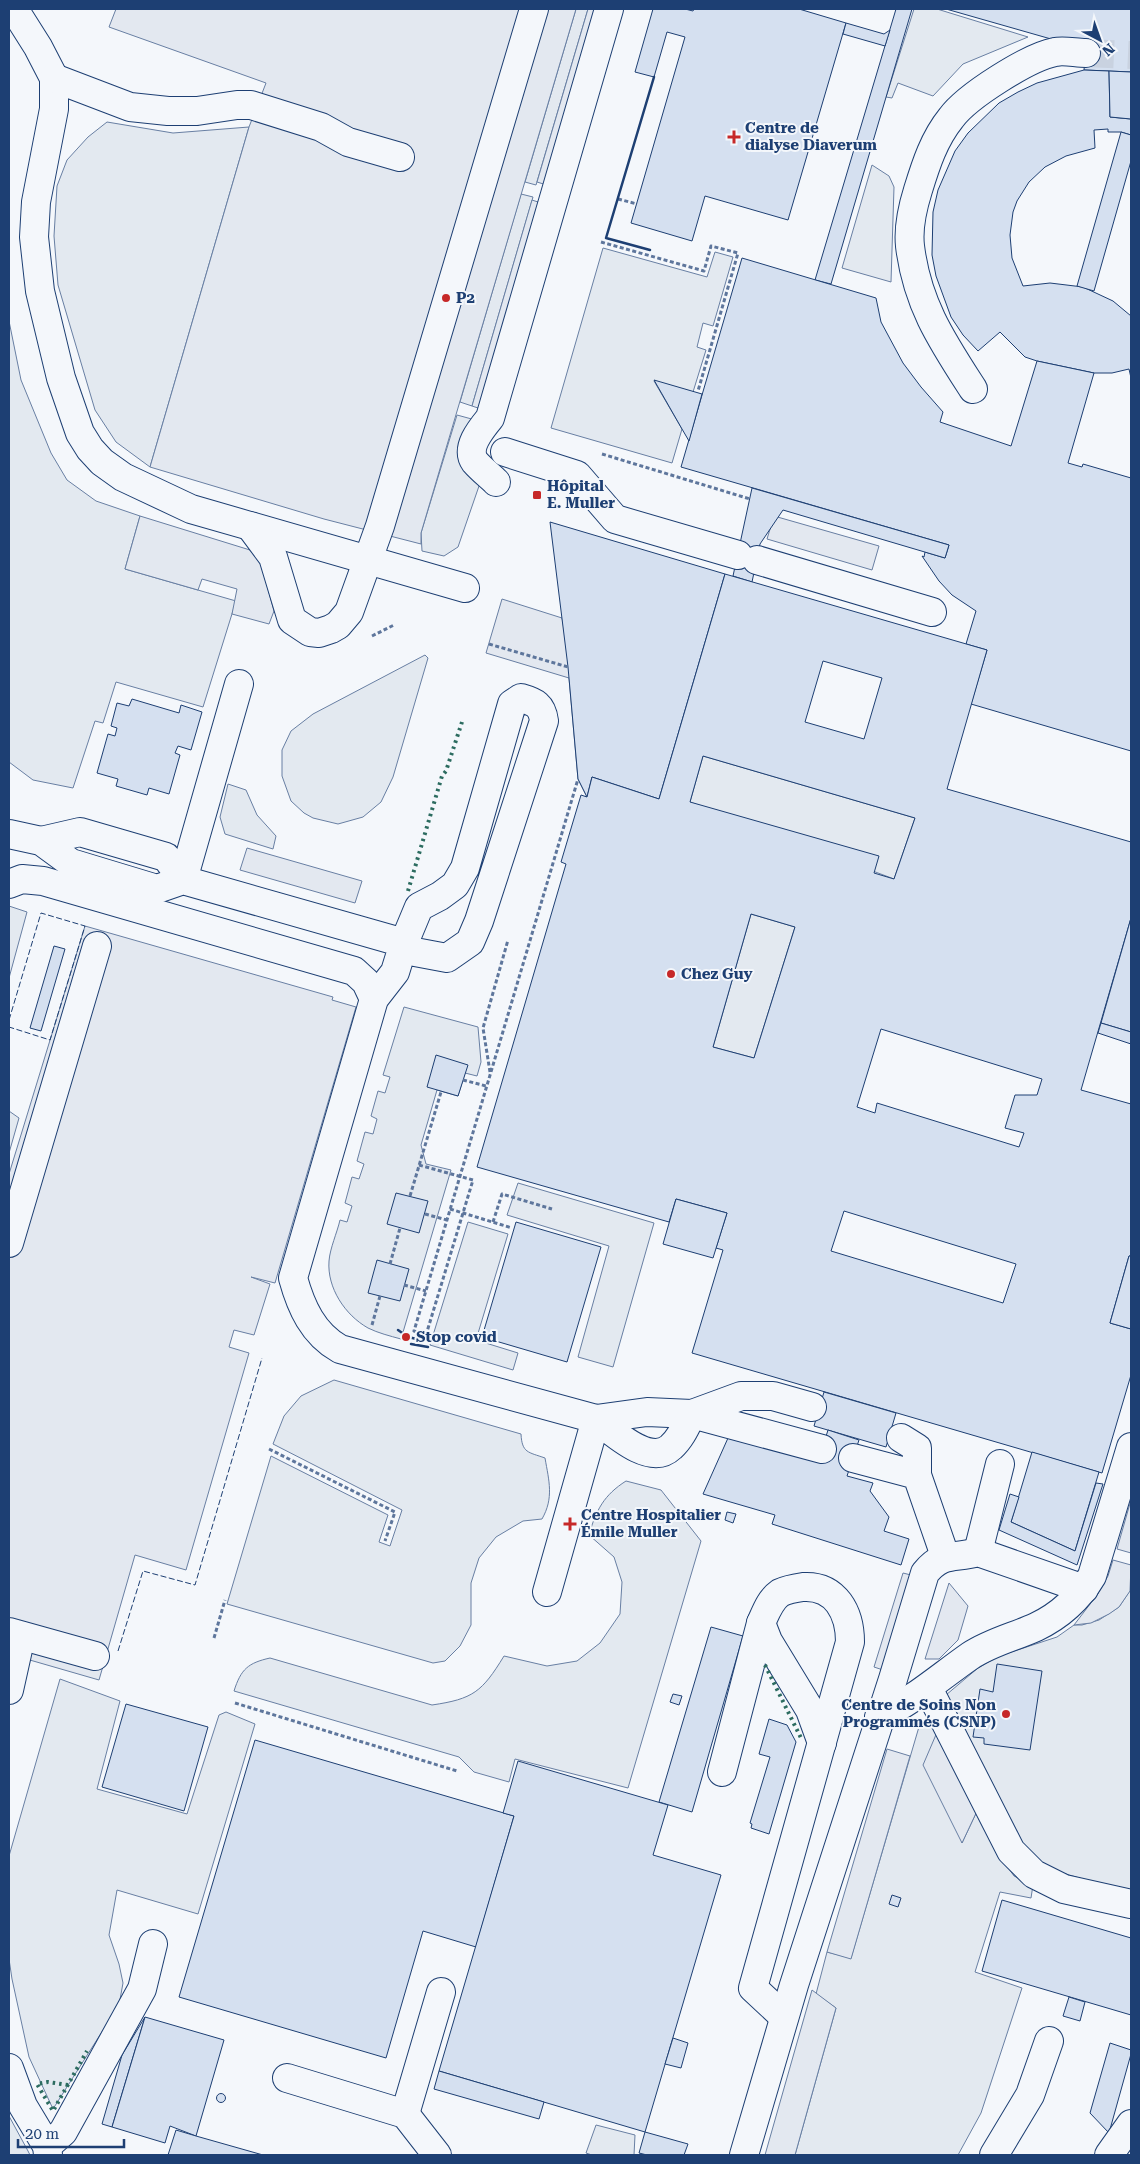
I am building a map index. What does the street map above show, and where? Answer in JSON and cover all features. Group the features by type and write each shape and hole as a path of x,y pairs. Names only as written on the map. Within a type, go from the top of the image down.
{"lane":[{"path":"14,9 38,47 54,78 54,109 36,202 34,237 42,301 61,378 80,433 90,449 102,462 123,477 191,509 465,588"},
{"path":"250,526 273,558 292,620 310,632 319,633 331,629 349,612 386,509 534,9"},
{"path":"496,482 475,461 473,453 474,443 490,418 609,9"},
{"path":"973,389 940,338 920,296 909,244 914,205 928,156 951,117 982,89 1017,68 1055,52 1086,53"},
{"path":"54,78 130,107 187,111 251,105 321,127 348,142 400,158"},
{"path":"505,452 577,475 616,519 932,612"},
{"path":"183,880 239,684"},
{"path":"9,834 40,841 80,832 166,857 183,880 404,943 415,952 447,958 470,942 479,922 544,721 542,710 535,702 520,698 512,704 465,868 455,884 440,896 419,907 404,943 395,972 374,999 293,1278 299,1299 319,1333 326,1341 340,1349 596,1419 647,1412 692,1414 822,1449"},
{"path":"9,884 22,879 43,881 354,971 366,982 374,999"},
{"path":"9,1243 98,946"},
{"path":"596,1419 630,1446 657,1454 670,1449 682,1436 692,1414 742,1396 773,1396 812,1407"},
{"path":"547,1592 596,1419"},
{"path":"901,1438 917,1448 917,1475 944,1556"},
{"path":"879,1718 928,1688 972,1655 1003,1638 1036,1627 1062,1612 1084,1589 1092,1576 1131,1448"},
{"path":"853,1458 917,1475"},
{"path":"978,1552 1000,1464"},
{"path":"744,2155 784,2017 925,1573 944,1556 962,1557 978,1552 1084,1589"},
{"path":"722,1772 761,1623 769,1606 780,1593 798,1588 811,1587 826,1591 838,1601 845,1613 850,1626 850,1642 753,1988 784,2017"},
{"path":"761,1623 768,1641 810,1710 822,1743"},
{"path":"9,1690 15,1634 94,1656"},
{"path":"928,1688 1011,1851 1034,1874 1064,1889 1131,1904"},
{"path":"9,2068 24,2106 48,2151 63,2132 142,1989 153,1944"},
{"path":"406,2114 440,1992"},
{"path":"994,2155 1030,2095 1049,2041"},
{"path":"287,2078 406,2114 436,2155"},
{"path":"1109,2155 1131,2124"}],"path":[{"path":"618,199 637,204"},
{"path":"601,242 704,270 711,246 738,254 698,392"},
{"path":"600,453 750,499"},
{"path":"489,644 568,667"},
{"path":"426,1335 414,1331 578,779"},
{"path":"463,1080 486,1086"},
{"path":"410,1196 441,1092"},
{"path":"419,1165 473,1180 425,1343"},
{"path":"493,1222 502,1194 552,1210"},
{"path":"450,1209 512,1228"},
{"path":"424,1214 447,1220"},
{"path":"390,1264 400,1228"},
{"path":"404,1285 426,1291"},
{"path":"369,1333 380,1296"},
{"path":"269,1449 395,1512 385,1541"},
{"path":"214,1638 225,1600"},
{"path":"235,1703 457,1771"}],"shaded area":[{"path":"116,9 576,9 421,533 421,544 324,519 150,467 249,127 266,83 109,27"},
{"path":"576,9 588,9 536,185 525,182"},
{"path":"588,9 601,9 550,186 537,182"},
{"path":"914,9 937,9 1028,37 963,64 933,96 898,83 892,98 886,97"},
{"path":"107,122 173,133 249,127 150,467 116,442 95,410 58,285 54,236 57,186 67,160 88,137"},
{"path":"872,165 889,176 894,187 891,282 842,268"},
{"path":"521,194 533,197 472,406 460,402"},
{"path":"532,200 544,204 484,410 472,406"},
{"path":"603,248 707,277 715,252 733,257 713,326 703,323 697,347 706,350 693,392 654,381 682,429 672,463 551,428"},
{"path":"9,321 21,380 51,453 67,480 96,501 140,516 125,569 236,601 203,707 116,682 103,723 95,721 73,788 33,780 9,762"},
{"path":"457,415 479,421 479,486 458,547 444,556 422,551 421,533"},
{"path":"140,516 250,550 261,563 274,611 269,624 232,614 237,589 202,579 198,590 125,569"},
{"path":"774,516 879,546 872,570 767,539"},
{"path":"502,599 562,618 592,778 587,797 578,779 569,678 486,653"},
{"path":"425,655 428,658 393,777 381,802 363,817 338,824 313,818 304,813 291,801 282,776 282,750 291,731 313,714"},
{"path":"703,756 915,818 894,879 690,802"},
{"path":"228,784 246,790 257,815 276,836 273,849 225,834 220,817"},
{"path":"247,848 362,881 355,903 240,870"},
{"path":"9,906 27,912 9,978"},
{"path":"751,914 795,927 754,1058 713,1047"},
{"path":"85,926 333,997 332,1000 356,1007 275,1283 251,1277 270,1284 254,1335 234,1330 229,1347 249,1353 186,1570 135,1555 99,1680 9,1654 9,1174"},
{"path":"404,1007 478,1027 481,1062 477,1076 465,1073 458,1096 437,1090 421,1145 426,1164 451,1170 401,1339 368,1328 352,1316 334,1291 329,1271 329,1261 340,1220 347,1222 352,1206 345,1203 352,1177 359,1179 364,1164 357,1161 365,1132 373,1134 377,1119 371,1116 378,1091 385,1093 390,1077 383,1075"},
{"path":"9,1111 19,1118 9,1153"},
{"path":"518,1183 654,1223 613,1367 578,1357 609,1246 507,1215"},
{"path":"468,1222 508,1234 476,1340 518,1353 513,1370 430,1345"},
{"path":"334,1380 521,1434 523,1445 527,1451 545,1458 549,1482 549,1497 546,1511 542,1519 523,1521 496,1537 479,1558 471,1583 471,1625 460,1646 445,1661 433,1663 227,1604 271,1456 388,1515 379,1542 390,1546 402,1510 273,1444 284,1416 301,1396"},
{"path":"626,1481 661,1490 701,1541 628,1788 515,1759 509,1782 474,1772 459,1757 234,1691 239,1677 246,1668 256,1662 270,1658 432,1705 457,1700 475,1692 489,1678 504,1656 547,1666 577,1661 600,1643 620,1614 622,1582 614,1557 589,1535 598,1511 606,1498"},
{"path":"1131,1500 1131,1553 1117,1549"},
{"path":"1113,1560 1131,1565 1130,1591 1119,1607 1109,1614 1091,1623 1074,1625 1097,1595 1108,1576"},
{"path":"903,1573 915,1576 886,1671 874,1667"},
{"path":"949,1583 968,1606 958,1640 939,1659 925,1659"},
{"path":"1131,1589 1131,1893 1052,1870 1025,1852 946,1695 978,1668 999,1656 1057,1637 1074,1625 1082,1625 1099,1620 1119,1607"},
{"path":"60,1679 120,1701 97,1789 187,1814 219,1715 226,1712 255,1724 198,1914 117,1890 109,1935 123,1983 119,2005 53,2109 29,2057 12,1979 9,1959 9,1856"},
{"path":"921,1720 938,1730 962,1843 978,1809 1005,1863 1014,1876 1033,1885 1031,1898 1000,1892 975,1972 1022,1988 981,2113 958,2155 795,2155 836,2008 816,1994 827,1952 851,1958"},
{"path":"938,1730 978,1809 962,1843 923,1765"},
{"path":"887,1749 910,1756 851,1959 827,1952"},
{"path":"812,1990 836,2008 795,2155 765,2155"},
{"path":"9,2116 28,2151 30,2155 9,2155"},
{"path":"596,2125 635,2135 634,2155 592,2155 586,2153"}],"building":[{"name":"Centre de dialyse Diaverum","path":"653,9 685,9 693,11 694,9 799,9 846,23 788,220 705,196 692,241 631,223 685,37 667,32 654,77 635,72"},
{"path":"896,9 912,9 831,284 815,280"},
{"path":"946,9 1131,9 1131,72 1084,70 1086,49"},
{"path":"846,23 884,34 890,30 885,46 843,34"},
{"path":"1084,70 1109,71 1110,117 1131,119 1131,135 1121,132 1108,132 1108,129 1094,130 1095,148 1066,156 1045,167 1029,182 1017,201 1013,212 1010,235 1012,258 1023,286 1050,283 1083,287 1113,301 1131,316 1131,378 1129,369 1112,373 1094,373 1025,357 1000,332 978,351 963,335 951,317 936,276 932,255 933,212 938,190 955,151 968,133 999,103 1018,92 1037,83"},
{"path":"1109,71 1131,72 1131,119 1110,117"},
{"path":"1121,132 1131,135 1131,161 1094,291 1077,286"},
{"path":"742,258 876,298 881,322 903,363 943,412 940,422 1011,446 1037,361 1094,373 1068,463 1082,467 1083,464 1131,478 1131,751 971,704 987,650 966,644 976,611 952,595 939,581 922,556 924,557 925,552 945,558 949,545 681,467"},
{"path":"654,380 702,394 689,441 682,429"},
{"path":"752,488 949,545 945,558 783,510 760,544 752,582 733,576"},
{"path":"550,522 725,574 659,799 592,777 587,797 578,779 568,667"},
{"path":"725,574 987,650 947,789 1131,842 1131,918 1081,1090 1131,1104 1131,1256 1129,1256 1110,1323 1131,1329 1131,1375 1102,1473 692,1353 723,1250 716,1248 727,1213 676,1199 669,1222 477,1167 566,864 561,862 581,795 587,797 592,777 659,799","holes":["823,661 882,678 864,739 805,722","703,756 915,818 894,879 874,873 879,856 690,802","751,914 795,927 754,1058 713,1047","881,1029 1042,1079 1037,1095 1015,1095 1005,1128 1024,1133 1019,1147 877,1103 875,1113 857,1107","844,1211 1016,1264 1003,1303 831,1251"]},
{"path":"132,699 179,713 181,705 202,712 191,750 178,746 175,753 180,755 169,794 149,788 147,795 116,786 118,779 97,773 108,734 115,736 117,728 111,726 117,703 129,706"},
{"path":"1131,918 1131,1032 1101,1023"},
{"path":"54,946 65,949 41,1031 30,1028"},
{"path":"1101,1023 1131,1032 1131,1044 1098,1033"},
{"path":"436,1055 468,1065 458,1096 427,1087"},
{"path":"396,1193 428,1201 419,1233 387,1224"},
{"path":"676,1199 727,1213 713,1258 663,1244"},
{"path":"516,1222 601,1247 567,1362 482,1337"},
{"path":"1129,1256 1131,1256 1131,1329 1110,1323"},
{"path":"377,1260 409,1269 400,1301 368,1293"},
{"path":"824,1392 896,1413 886,1447 814,1426"},
{"path":"828,1430 859,1440 847,1476 873,1483 870,1491 889,1517 884,1531 909,1539 901,1565 772,1524 775,1515 703,1494 728,1438 818,1462"},
{"path":"1032,1452 1099,1472 1075,1551 1011,1522"},
{"path":"1096,1483 1103,1484 1077,1565 999,1530 1010,1494 1019,1497 1011,1522 1075,1551"},
{"path":"727,1512 736,1514 733,1523 725,1520"},
{"path":"711,1627 743,1636 692,1812 659,1802"},
{"name":"Centre de Soins Non Programmés (CSNP)","path":"997,1664 1042,1671 1030,1750 984,1744 984,1738 973,1737 980,1689 993,1692"},
{"path":"673,1694 682,1696 679,1705 670,1702"},
{"path":"126,1704 208,1727 184,1811 102,1787"},
{"path":"769,1719 787,1725 796,1742 769,1834 751,1828 752,1824 750,1823 770,1757 759,1754"},
{"path":"255,1740 514,1816 476,1947 423,1931 386,2058 179,1997"},
{"path":"518,1761 668,1805 653,1855 721,1875 645,2132 439,2071 514,1816 503,1813"},
{"path":"892,1895 901,1898 898,1907 889,1904"},
{"path":"1002,1900 1131,1938 1131,2015 982,1971"},
{"path":"1069,1997 1085,2002 1080,2021 1063,2016"},
{"path":"145,2017 112,2127 102,2124 122,2055"},
{"path":"145,2017 224,2040 196,2136 170,2126 165,2143 112,2127"},
{"path":"673,2038 688,2043 681,2068 665,2064"},
{"path":"1110,2043 1131,2050 1131,2054 1109,2133 1090,2113"},
{"path":"439,2071 544,2102 539,2119 434,2089"},
{"path":"221,2093 226,2098 221,2103 216,2098"},
{"path":"176,2130 196,2136 263,2155 168,2155"},
{"path":"645,2132 688,2144 684,2155 647,2155 639,2153"}],"tunnel":[{"path":"1086,53 1131,55"}],"hedge":[{"path":"408,891 442,776 446,771 462,722"},
{"path":"765,1665 801,1738"},
{"path":"68,2085 48,2082 37,2084 53,2111 87,2051"}],"fence":[{"path":"9,1020 41,913 85,926 50,1040 9,1027"},
{"path":"118,1651 143,1571 195,1585 262,1358"}],"wall":[{"path":"650,250 606,238 654,77"},
{"path":"398,1330 408,1337 421,1340"},
{"path":"411,1344 428,1347"}],"place":[{"name":"Centre de dialyse Diaverum","path":"734,137"},
{"name":"P2","path":"446,298"},
{"name":"Hôpital E. Muller","path":"537,495"},
{"name":"Chez Guy","path":"671,974"},
{"name":"Stop covid","path":"406,1337"},
{"name":"Centre Hospitalier Émile Muller","path":"570,1524"},
{"name":"Centre de Soins Non Programmés (CSNP)","path":"1006,1714"}]}
